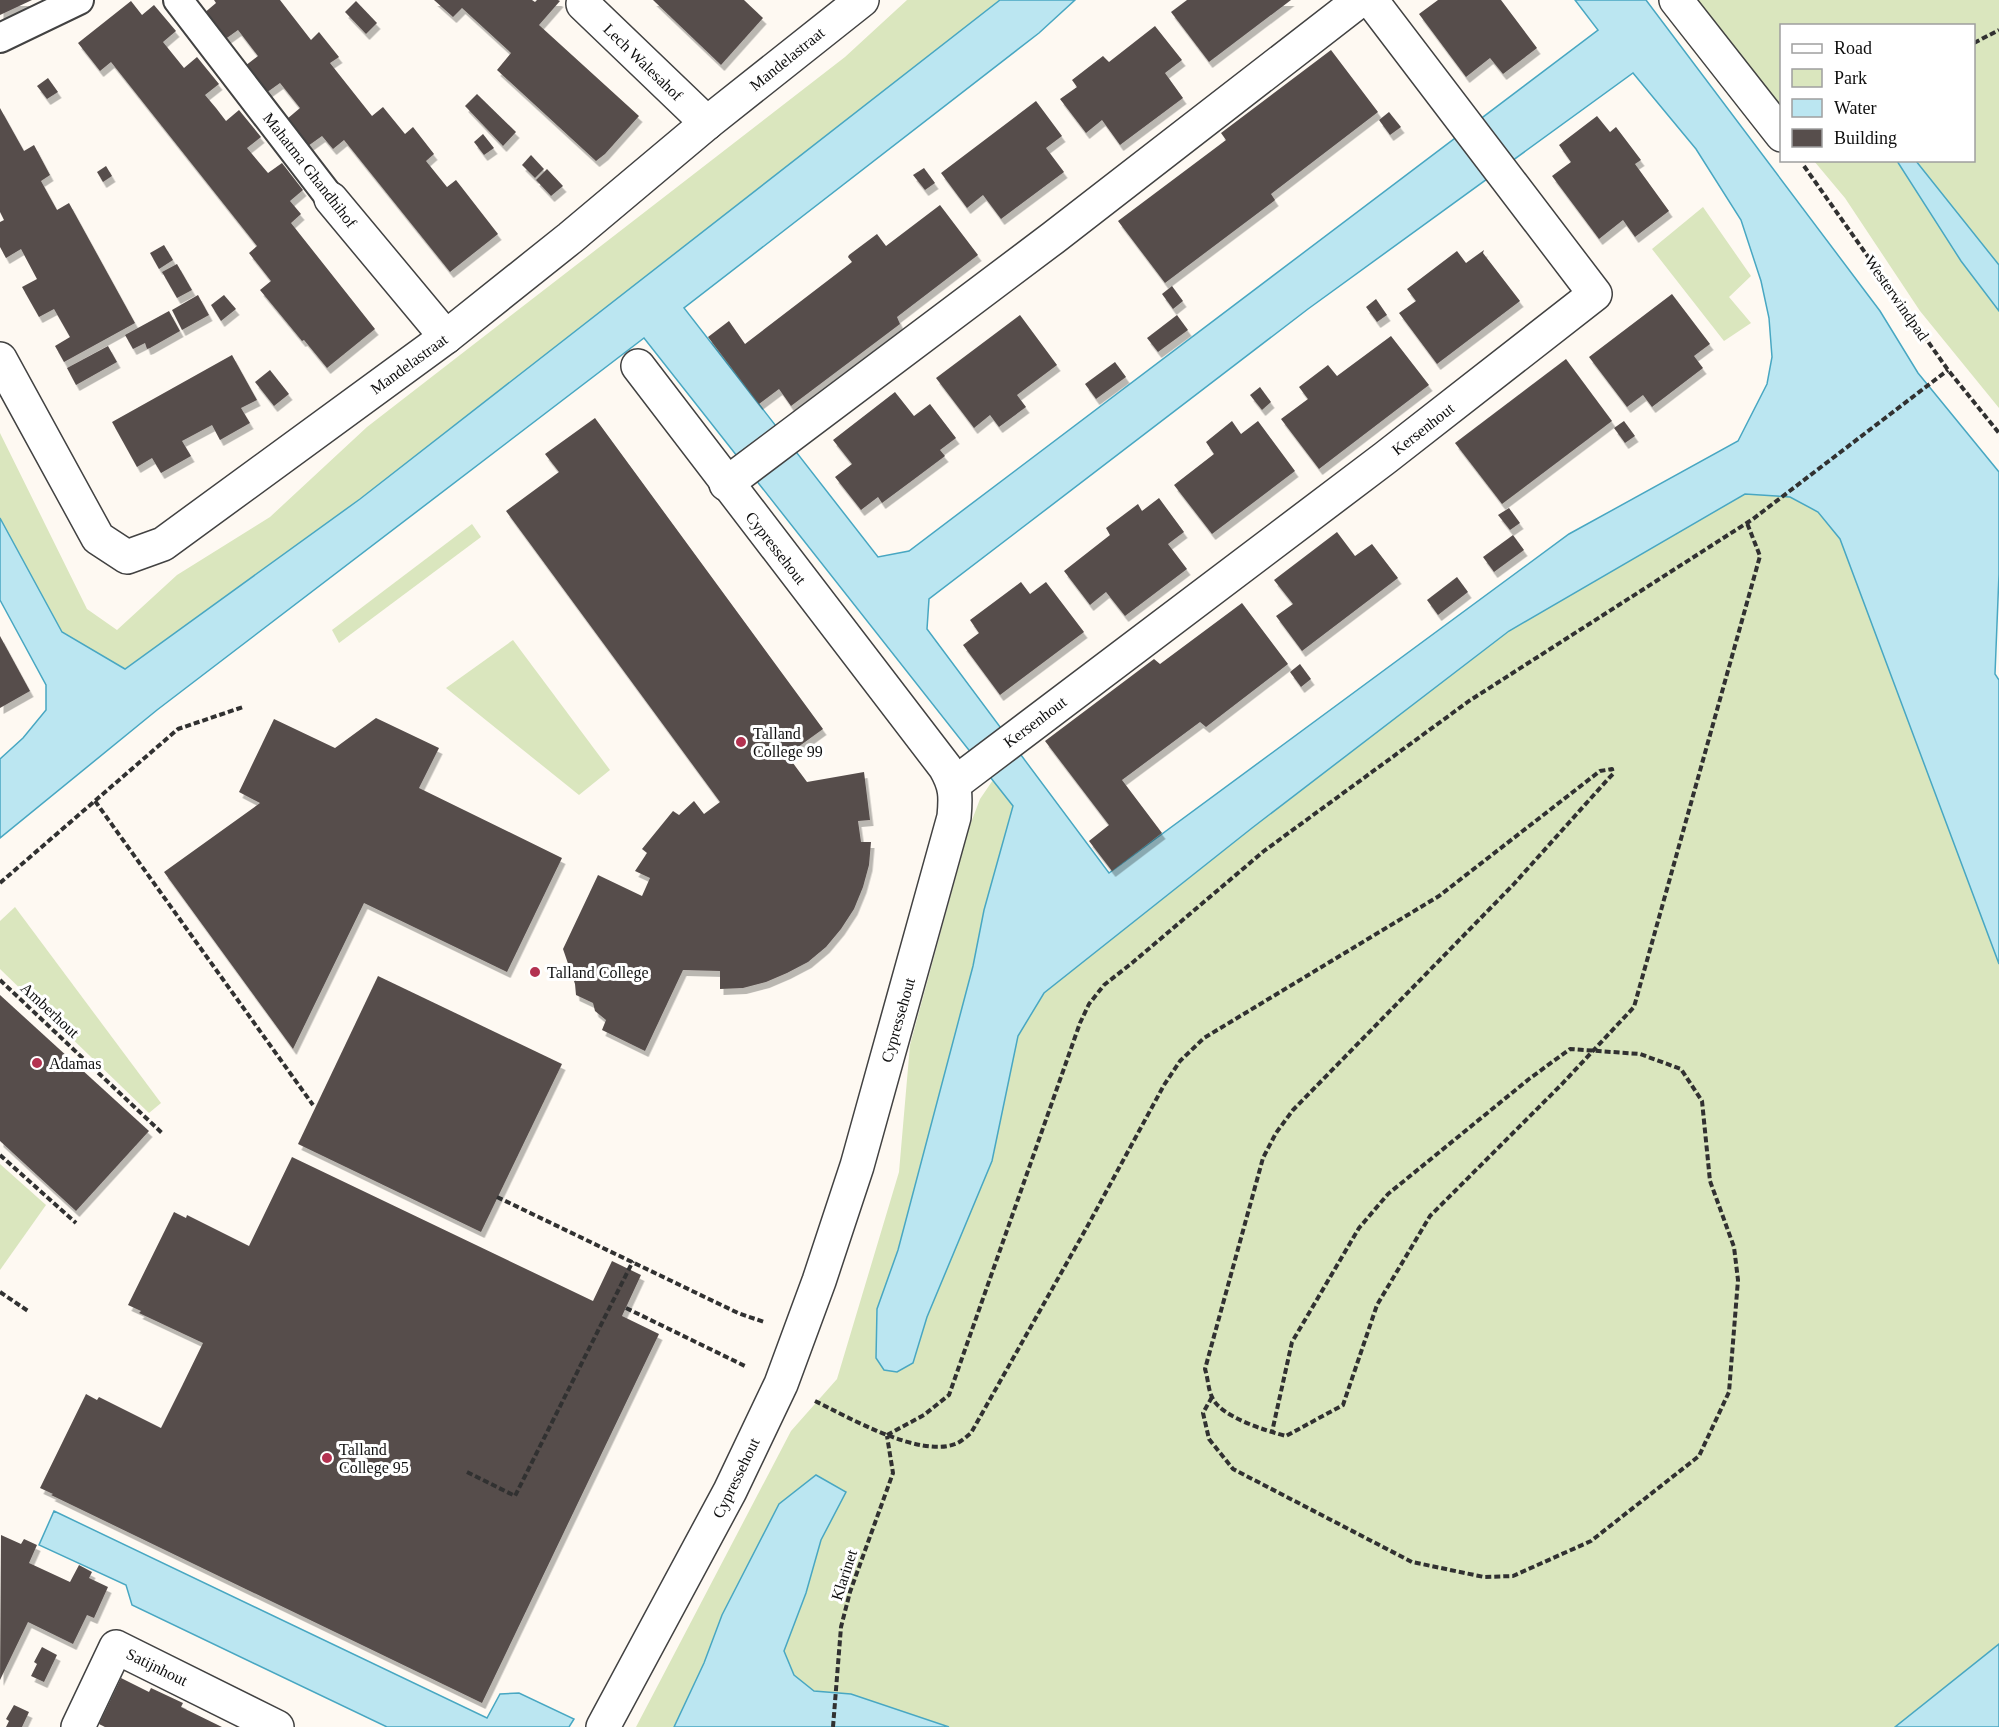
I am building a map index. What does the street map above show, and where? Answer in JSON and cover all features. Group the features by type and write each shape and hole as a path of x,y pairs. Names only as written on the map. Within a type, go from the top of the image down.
{"street":[{"path":"0,39 79,0"},
{"name":"Mahatma Ghandhihof","path":"178,0 331,199 446,337"},
{"name":"Mandelastraat","path":"0,359 98,538 127,557 163,544 446,337 570,238 707,123 862,0"},
{"name":"Kersenhout","path":"735,477 1053,238 1361,0 1371,0 1595,294 1385,458 962,777"},
{"path":"1676,0 1780,132"},
{"name":"Lech Walesahof","path":"581,2 707,123"},
{"name":"Cypressehout","path":"603,1727 730,1491 781,1384 819,1281 857,1166 954,817 962,777 945,767 735,477 638,366"},
{"name":"Satijnhout","path":"78,1727 116,1647 277,1727"}],"path":[{"path":"1975,42 1999,30"},
{"name":"Westerwindpad","path":"1801,162 1948,370 1999,433"},
{"path":"887,1436 924,1415 950,1395 1080,1023 1089,1004 1104,985 1264,851 1469,701 1753,519 1948,370"},
{"path":"626,1308 887,1436 930,1446 948,1446 958,1443 971,1433 1164,1085 1180,1061 1204,1038 1439,896 1600,771 1612,769 1609,778 1520,877 1293,1110 1276,1133 1263,1158 1205,1370 1212,1398 1218,1406 1233,1415 1286,1437 1343,1405 1377,1305 1430,1216 1634,1007 1760,556 1747,523"},
{"path":"0,883 178,729 243,707"},
{"path":"95,801 313,1105"},
{"name":"Amberhout","path":"0,980 162,1133"},
{"path":"1212,1398 1203,1413 1209,1439 1233,1469 1412,1563 1484,1577 1513,1576 1591,1541 1699,1456 1729,1392 1738,1280 1734,1247 1710,1181 1702,1101 1681,1069 1640,1054 1570,1049 1529,1079 1388,1194 1359,1228 1292,1342 1272,1432"},
{"path":"0,1155 76,1223"},
{"path":"497,1197 738,1313 799,1335"},
{"path":"467,1472 515,1496 633,1261"},
{"path":"0,1292 28,1311"},
{"name":"Klarinet","path":"833,1727 841,1627 850,1592 893,1473 887,1436"}],"green space":[{"path":"907,0 1000,0 360,499 125,669 62,632 0,518 0,433 87,609 117,630 177,575 270,517 367,427 845,57"},
{"path":"1687,0 1999,0 1999,265 1917,162 1975,162 1975,24 1780,24 1780,121"},
{"path":"1815,162 1898,162 1961,261 1999,311 1999,408 1920,311 1845,198"},
{"path":"1703,207 1751,276 1729,297 1751,323 1724,341 1652,249"},
{"path":"1745,494 1790,497 1818,512 1840,539 1999,948 1999,1644 1895,1727 949,1727 851,1694 814,1691 794,1675 784,1651 806,1593 821,1540 846,1492 779,1504 722,1615 704,1663 674,1727 636,1727 791,1431 837,1379 899,1172 910,1045 969,828 980,799 993,780 1013,806 984,910 973,966 898,1250 877,1309 913,1362 927,1317 992,1161 1018,1036 1044,993 1252,828 1509,631"},
{"path":"472,524 481,537 339,643 332,630"},
{"path":"513,640 610,770 579,795 446,688"},
{"path":"15,907 161,1103 149,1113 0,969 0,921"},
{"path":"0,1164 46,1205 0,1270"}],"water":[{"path":"1000,0 1075,0 1039,33 684,308 878,557 909,551 1598,30 1575,0 1646,0 1880,311 1918,373 1999,472 1999,574 1995,674 1999,680 1999,964 1840,539 1818,512 1790,497 1745,494 1509,631 1252,828 1044,993 1018,1036 992,1161 927,1317 913,1363 897,1372 884,1370 876,1358 877,1309 898,1250 973,966 984,910 1013,806 644,338 157,710 0,838 0,759 23,738 46,710 46,685 0,600 0,518 62,632 125,669 360,499","holes":["1633,73 1696,149 1741,220 1761,281 1769,318 1772,357 1767,384 1738,441 1569,534 1109,873 927,629 929,599 1308,309"]},
{"path":"1898,162 1917,162 1999,265 1999,311 1961,261"},
{"path":"816,1475 846,1492 821,1540 806,1593 784,1651 794,1675 814,1691 851,1694 949,1727 674,1727 704,1663 722,1615 779,1504"},
{"path":"54,1511 487,1718 500,1694 519,1693 574,1719 569,1727 387,1727 132,1605 126,1585 39,1545"},
{"path":"1999,1644 1999,1727 1895,1727"}],"building":[{"path":"0,0 32,0 0,15"},
{"path":"214,0 280,0 311,40 319,32 339,57 330,63 372,116 383,107 405,134 413,127 434,154 426,161 447,187 456,180 498,234 450,272 344,140 333,149 322,136 308,146 287,119 300,108 280,83 266,93 245,66 258,56 238,30 224,40 203,14 216,3"},
{"path":"434,0 560,1 539,25 639,116 596,161 497,70 511,53 462,8 453,17"},
{"path":"653,0 744,0 763,18 721,65"},
{"path":"1187,0 1291,0 1209,62 1171,12"},
{"path":"1438,0 1501,0 1537,48 1503,74 1490,58 1466,77 1419,14"},
{"path":"131,1 142,15 154,5 176,31 163,42 184,68 197,57 219,84 205,95 226,121 239,110 261,137 247,148 268,173 282,163 303,190 290,201 301,214 291,223 375,329 327,368 260,290 271,281 249,253 257,246 111,62 100,71 78,43"},
{"path":"356,1 377,23 366,34 345,12"},
{"path":"1155,26 1182,60 1165,73 1183,98 1120,145 1102,120 1086,133 1060,99 1077,87 1072,80 1103,56 1109,62"},
{"path":"1331,50 1378,112 1271,194 1274,201 1165,283 1118,221 1226,140 1221,133"},
{"path":"48,78 58,92 47,99 37,86"},
{"path":"477,94 516,132 503,146 465,106"},
{"path":"1036,101 1062,136 1046,148 1064,172 1001,219 983,195 967,208 941,173"},
{"path":"0,108 24,151 34,145 50,175 41,181 57,210 69,203 135,323 64,362 55,346 70,337 54,309 39,317 22,287 37,279 21,249 6,258 0,247 0,222 4,220 0,212"},
{"path":"1389,112 1401,127 1390,135 1379,120"},
{"path":"1597,116 1610,132 1616,127 1641,160 1635,164 1669,211 1635,237 1623,220 1599,239 1552,176 1571,162 1559,145"},
{"path":"483,134 494,148 484,155 474,142"},
{"path":"531,155 544,169 535,178 522,165"},
{"path":"106,166 112,176 103,182 97,172"},
{"path":"924,168 935,183 925,190 913,175"},
{"path":"547,169 563,186 551,196 536,180"},
{"path":"940,205 978,255 897,317 900,324 791,406 779,389 759,404 708,337 729,321 745,344 852,262 849,255 877,234 886,246"},
{"path":"164,245 173,260 159,269 150,253"},
{"path":"1484,250 1483,253 1520,301 1437,364 1399,313 1416,301 1407,289 1457,251 1466,263"},
{"path":"177,264 192,290 177,298 162,272"},
{"path":"1172,286 1183,301 1173,309 1162,294"},
{"path":"1672,294 1710,344 1694,356 1703,368 1652,407 1643,395 1627,407 1589,357"},
{"path":"198,295 209,315 182,330 172,310"},
{"path":"224,295 236,309 221,321 211,305"},
{"path":"1376,299 1387,315 1377,322 1366,307"},
{"path":"169,311 180,331 150,348 147,349 145,343 133,349 125,335"},
{"path":"1020,315 1057,365 1017,395 1026,407 999,427 990,415 974,428 936,378"},
{"path":"1177,315 1188,330 1158,352 1147,338"},
{"path":"1391,336 1429,385 1319,469 1281,419 1308,399 1299,387 1328,365 1337,376"},
{"path":"108,346 117,362 76,385 67,368"},
{"path":"232,355 257,400 241,408 250,423 220,440 212,425 182,441 191,456 161,473 152,458 137,467 112,422"},
{"path":"1566,359 1612,421 1502,504 1455,443"},
{"path":"1115,362 1126,377 1096,399 1085,384"},
{"path":"270,370 289,394 274,406 255,382"},
{"path":"1260,387 1271,402 1262,410 1250,395"},
{"path":"895,392 914,416 930,404 956,438 940,450 945,456 882,503 878,497 861,510 835,477 852,464 833,440"},
{"name":"Talland College 99","path":"595,418 823,729 787,755 807,782 864,772 870,820 858,821 861,842 871,842 869,865 863,887 854,909 826,947 808,962 787,973 743,988 720,989 720,971 683,970 645,1051 602,1030 606,1020 595,1011 593,1003 576,995 575,984 563,949 598,875 642,896 650,878 635,871 647,853 642,849 673,811 679,815 694,801 704,814 720,802 506,511 559,472 545,454"},
{"path":"1232,421 1241,434 1258,421 1295,471 1212,534 1174,485 1214,454 1206,442"},
{"path":"1624,421 1635,436 1625,443 1614,428"},
{"path":"1159,498 1184,532 1168,544 1187,569 1125,616 1106,592 1090,605 1064,571 1110,535 1106,528 1138,504 1142,511"},
{"path":"1509,508 1520,523 1510,530 1498,515"},
{"path":"1337,532 1355,556 1372,544 1398,578 1302,651 1276,616 1293,604 1274,580"},
{"path":"1513,535 1524,550 1494,572 1483,557"},
{"path":"1457,577 1468,592 1438,615 1427,600"},
{"path":"1021,582 1030,594 1046,582 1084,632 1000,695 963,645 979,633 970,620"},
{"path":"1242,603 1288,664 1206,727 1200,722 1122,780 1162,833 1112,871 1089,841 1109,825 1045,741 1154,659 1160,664"},
{"path":"0,636 30,691 0,708"},
{"path":"1300,664 1311,679 1301,687 1290,672"},
{"name":"Talland College","path":"376,718 439,748 419,788 562,858 507,972 364,903 293,1049 164,872 260,803 239,792 274,719 335,748"},
{"path":"378,976 562,1064 481,1232 298,1144"},
{"name":"Adamas","path":"0,995 149,1131 76,1211 0,1141"},
{"name":"Talland College 95","path":"292,1157 593,1301 612,1261 641,1275 622,1316 659,1334 482,1703 40,1488 86,1394 97,1400 99,1397 161,1428 203,1343 139,1313 141,1311 128,1305 174,1212 186,1218 187,1215 249,1246"},
{"path":"1,1535 21,1544 24,1539 37,1545 29,1563 70,1582 79,1565 92,1572 89,1578 108,1587 94,1618 87,1615 73,1644 28,1622 0,1680"},
{"path":"42,1647 57,1655 44,1682 31,1676 37,1664 34,1662"},
{"path":"121,1678 149,1692 151,1688 183,1703 181,1707 222,1727 105,1727 99,1724"},
{"path":"14,1705 29,1712 22,1727 6,1727 9,1721 6,1719"}],"place":[{"name":"Talland College 99","path":"741,742"},
{"name":"Talland College","path":"535,972"},
{"name":"Adamas","path":"37,1063"},
{"name":"Talland College 95","path":"327,1458"}]}
